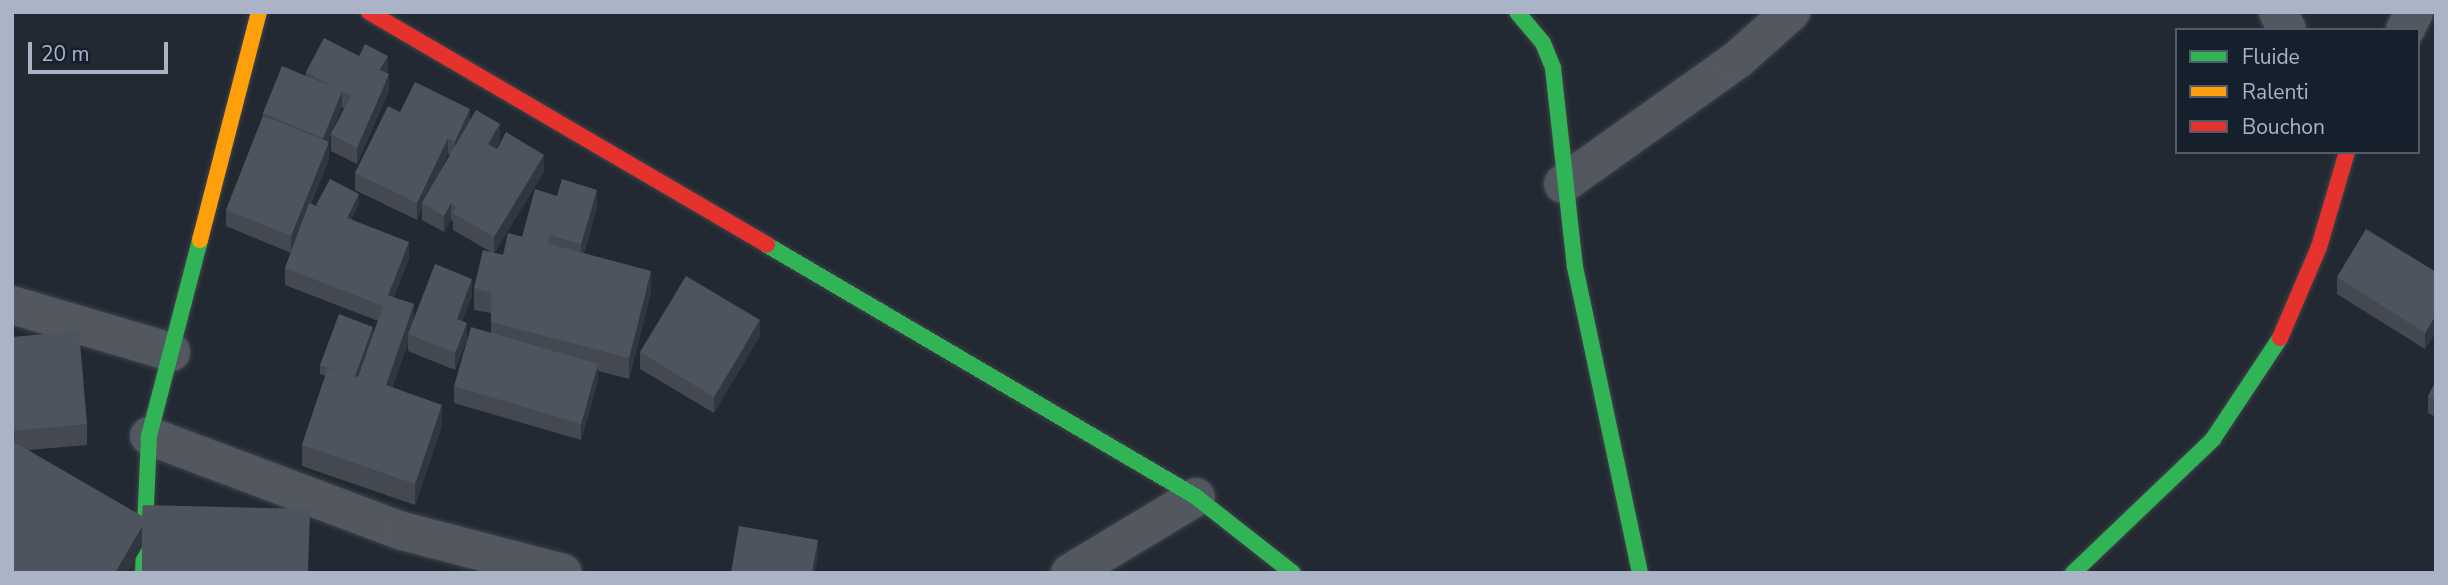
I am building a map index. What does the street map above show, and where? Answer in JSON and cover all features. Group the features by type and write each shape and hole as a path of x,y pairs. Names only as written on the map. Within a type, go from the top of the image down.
{"street":[{"path":"144,573 149,436 259,12"},
{"path":"369,12 1196,497 1293,573"},
{"path":"1517,12 1543,43 1552,68 1563,184 1640,573"},
{"path":"1563,184 1738,59 1791,12"},
{"path":"2278,12 2286,28"},
{"path":"2406,28 2414,12"},
{"path":"2073,573 2221,428 2281,336 2319,247 2346,154"},
{"path":"12,304 171,352"},
{"path":"149,436 402,531 563,573"},
{"path":"1070,573 1196,497"}],"building":[{"path":"324,38 359,56 365,44 388,56 380,70 389,74 357,148 331,134 351,96 342,91 323,138 263,113 282,66 335,88 306,72"},
{"path":"415,82 470,109 455,141 448,138 417,203 355,173 388,106 400,112"},
{"path":"476,110 500,124 488,144 497,149 506,132 544,155 494,237 453,213 456,206 451,203 444,216 422,203"},
{"path":"263,116 329,142 291,236 226,210"},
{"path":"330,179 359,194 347,218 316,205"},
{"path":"562,179 597,190 581,244 550,235 548,244 522,237 535,189 557,196"},
{"path":"309,203 409,242 383,306 285,268"},
{"path":"2366,229 2436,272 2436,315 2425,333 2337,277"},
{"path":"508,233 651,271 629,358 491,322 491,292 474,288 483,250 503,255"},
{"path":"435,264 472,279 457,319 467,323 455,353 408,334"},
{"path":"686,276 760,320 714,397 640,352"},
{"path":"387,295 414,304 386,385 442,405 415,484 302,445 328,368 358,377"},
{"path":"339,314 373,327 355,376 320,365"},
{"path":"471,327 598,364 581,424 454,386"},
{"path":"79,331 87,424 12,431 12,337"},
{"path":"2436,381 2436,400 2428,396"},
{"path":"14,442 142,516 143,505 310,509 308,573 142,573 142,526 115,573 12,573"},
{"path":"739,526 818,540 812,573 731,573"}],"traffic: fast":[{"path":"1517,12 1543,43 1553,68 1575,267 1640,573"},
{"path":"143,573 149,436 200,240"},
{"path":"767,245 1196,497 1293,573"},
{"path":"2073,573 2213,439 2280,338"}],"traffic: slow":[{"path":"200,240 259,12"}],"traffic: jam":[{"path":"369,12 767,245"},
{"path":"2280,338 2319,247 2346,154"}]}
